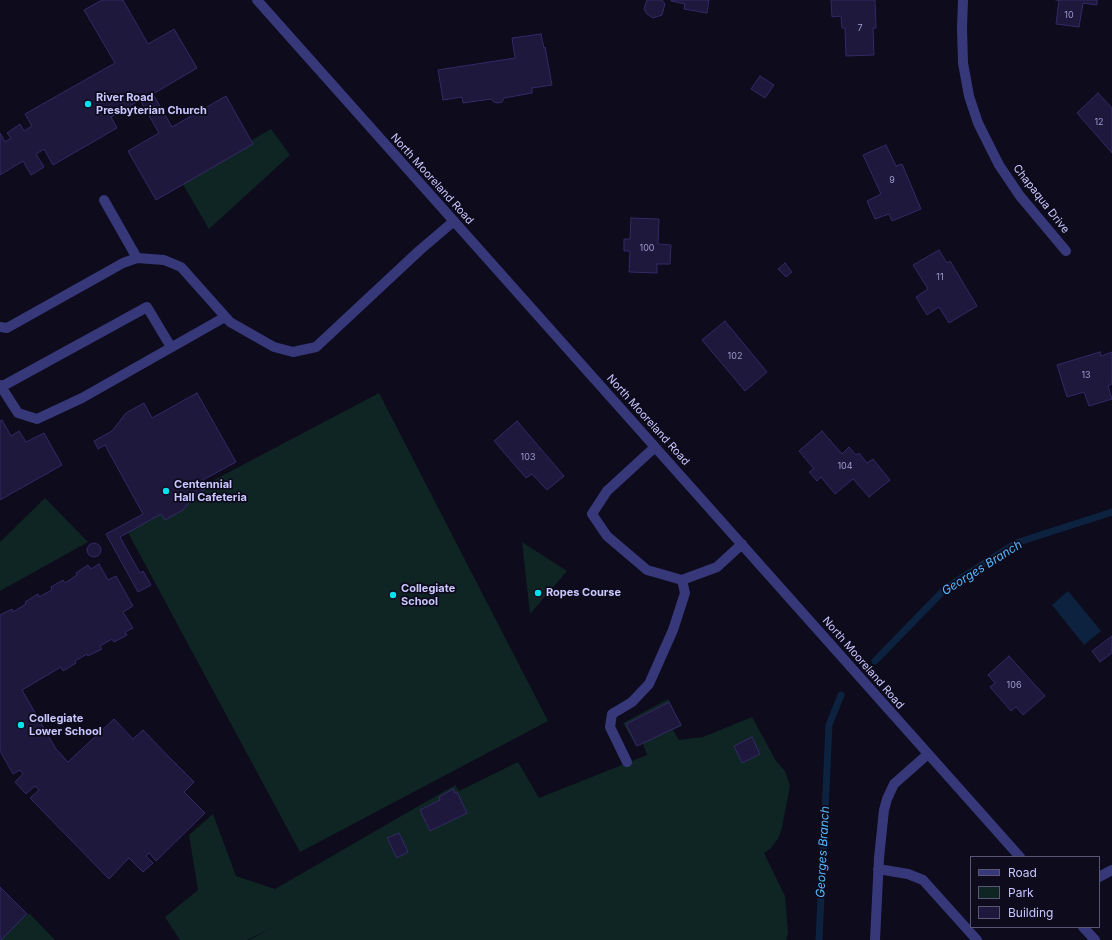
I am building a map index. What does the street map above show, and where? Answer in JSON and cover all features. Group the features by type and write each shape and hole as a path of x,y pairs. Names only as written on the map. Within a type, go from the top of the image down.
{"street":[{"name":"North Mooreland Road","path":"257,0 1019,856"},
{"name":"Chapaqua Drive","path":"963,0 963,63 969,96 978,122 999,165 1020,196 1066,251"},
{"path":"104,200 137,258"},
{"path":"0,327 7,328 123,263 137,258 164,260 181,267 230,322 274,347 293,352 316,347 420,250 454,221"},
{"path":"171,347 147,307 1,386 18,413 37,419 82,398 225,317"},
{"path":"655,447 606,491 592,514 607,536 647,570 682,580 717,567 742,544"},
{"path":"627,762 610,727 612,714 632,702 649,684 673,630 685,593 682,580"},
{"path":"875,940 878,869 884,810 890,791 894,784 928,754"},
{"path":"878,869 908,874 923,880 976,940"},
{"path":"1100,876 1112,870"},
{"path":"1084,928 1095,940"}],"green space":[{"path":"271,129 290,155 209,229 181,181"},
{"path":"379,393 548,721 300,852 125,527"},
{"path":"45,498 88,542 0,591 0,542"},
{"name":"Ropes Course","path":"522,542 567,571 530,614"},
{"path":"668,699 682,726 673,730 679,740 703,737 752,717 776,761 785,771 790,786 782,827 778,839 770,849 764,853 785,896 788,933 786,940 249,940 272,928 247,940 180,940 165,917 198,890 189,835 213,814 236,876 275,889 455,785 459,791 518,762 539,798 647,755 643,744 636,746 623,723"},
{"path":"29,913 55,940 1,940"}],"water":[{"path":"1068,591 1101,631 1084,645 1052,605"}],"building":[{"name":"River Road Presbyterian Church","path":"102,0 123,0 148,44 174,29 197,68 153,94 172,127 226,96 253,144 156,200 128,151 159,133 140,100 111,117 117,128 53,165 44,149 36,154 44,167 31,175 23,161 0,175 0,133 5,142 11,138 7,133 20,124 24,131 32,126 25,114 115,63 84,10"},
{"path":"647,0 662,0 665,4 662,15 653,18 647,14 644,9"},
{"path":"671,0 709,0 707,13 684,9 685,4"},
{"path":"831,0 875,0 876,28 873,28 874,55 846,56 845,28 842,28 841,16 832,17"},
{"path":"1059,0 1097,0 1097,5 1083,3 1079,27 1056,24"},
{"path":"541,34 552,85 532,88 532,93 504,98 502,102 498,103 491,99 463,103 462,97 443,100 438,70 515,58 512,38"},
{"path":"760,76 774,85 765,98 751,89"},
{"path":"1098,93 1112,108 1112,153 1077,113"},
{"path":"886,145 896,166 902,164 921,209 892,221 889,214 875,219 867,201 881,194 863,155"},
{"path":"631,218 659,219 658,244 671,245 670,264 657,264 657,273 629,272 630,251 624,251 624,239 630,239"},
{"path":"939,250 947,263 950,261 977,306 949,323 939,307 927,315 916,297 928,289 913,265"},
{"path":"785,263 792,272 786,277 778,269"},
{"path":"725,321 767,372 745,391 702,340"},
{"path":"1100,352 1101,356 1112,352 1112,384 1108,386 1112,399 1089,406 1084,392 1067,397 1057,365"},
{"name":"Centennial Hall Cafeteria","path":"197,393 236,462 203,480 207,488 196,494 183,510 165,520 161,514 120,537 140,573 143,571 151,585 138,592 106,534 143,514 105,445 98,449 94,441 112,431 126,413 144,403 152,418"},
{"path":"2,420 11,436 19,431 26,442 44,433 62,465 0,500 0,421"},
{"path":"517,421 564,476 547,490 532,474 526,478 494,441"},
{"path":"822,431 842,454 849,447 856,455 859,453 867,463 873,459 890,480 869,497 853,479 835,494 821,477 817,481 809,472 814,469 799,451"},
{"path":"94,543 99,545 101,550 99,555 94,557 89,555 87,550 89,545"},
{"name":"Collegiate Lower School","path":"99,564 108,580 116,576 133,606 123,612 133,628 125,632 127,635 114,642 112,639 100,646 102,649 88,656 87,654 75,661 76,663 63,671 61,667 22,690 56,749 68,762 114,719 133,739 143,730 194,782 184,792 205,813 156,861 149,853 146,856 153,863 143,872 129,858 109,879 30,798 39,790 35,786 26,794 15,782 23,774 20,770 13,774 0,751 0,615 12,609 13,612 38,594 39,597 52,590 51,587 63,580 65,583 88,565 91,569"},
{"path":"1112,636 1112,653 1100,662 1092,651"},
{"path":"1009,656 1045,696 1023,715 1016,707 1011,711 990,687 995,683 988,675"},
{"path":"669,702 681,725 637,746 626,724"},
{"path":"752,737 760,754 742,763 734,746"},
{"path":"453,789 455,793 457,792 467,813 430,831 420,810 440,800 439,797"},
{"path":"399,833 408,852 397,858 387,838"},
{"path":"0,887 27,914 1,940 0,940"}],"waterway":[{"name":"Georges Branch","path":"875,661 946,588 1016,543 1112,512"},
{"name":"Georges Branch","path":"819,940 829,725 841,695"}],"place":[{"name":"River Road Presbyterian Church","path":"88,104"},
{"name":"Centennial Hall Cafeteria","path":"166,491"},
{"name":"Ropes Course","path":"538,593"},
{"name":"Collegiate School","path":"393,595"},
{"name":"Collegiate Lower School","path":"21,725"}]}
